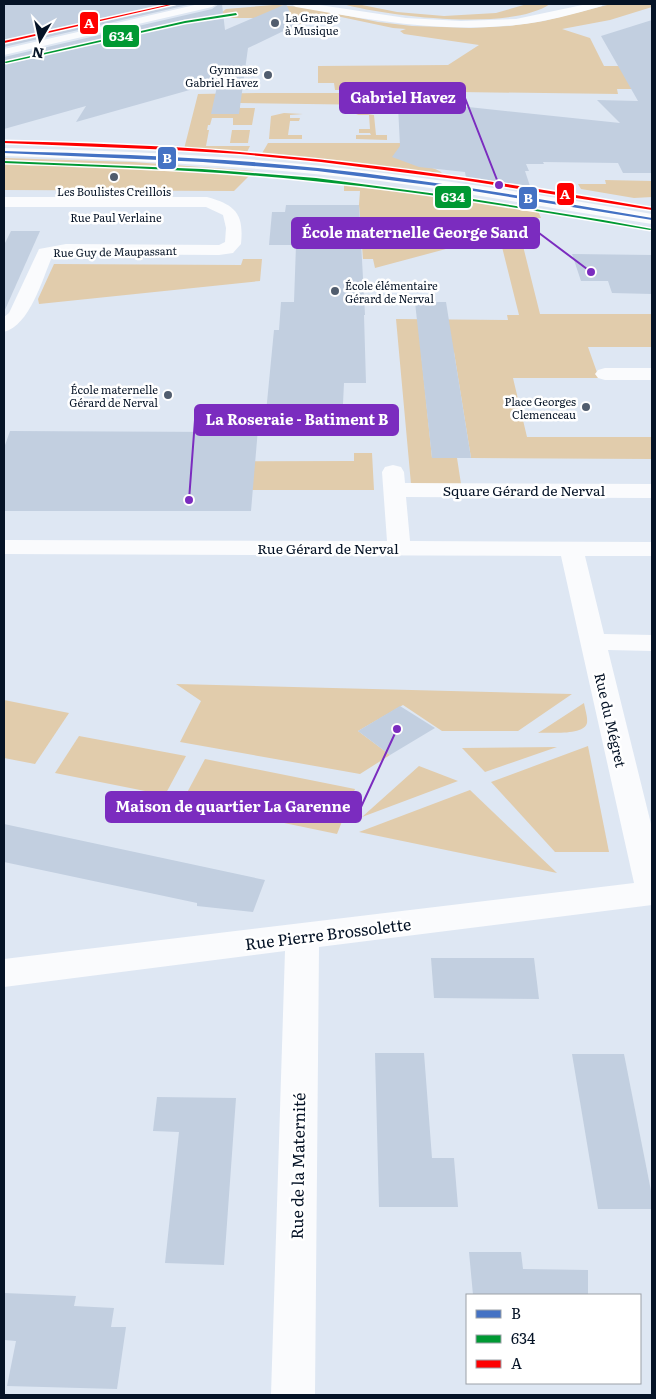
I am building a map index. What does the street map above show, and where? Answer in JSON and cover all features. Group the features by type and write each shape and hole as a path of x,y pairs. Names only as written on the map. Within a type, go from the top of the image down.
{"street":[{"path":"4,52 212,4"},
{"path":"183,12 234,4"},
{"path":"296,4 396,21 459,25 518,22 598,4"},
{"path":"333,4 404,18 467,21 530,15 549,10 560,4"},
{"path":"4,152 162,157 319,170 483,191 652,219"},
{"path":"4,202 198,202 214,204 226,211"},
{"name":"Rue Paul Verlaine","path":"4,217 203,217 216,216 226,211"},
{"name":"Rue Guy de Maupassant","path":"4,327 17,316 45,253 66,249 227,249 232,244 235,221 226,211"},
{"path":"4,327 8,334 4,347"},
{"path":"605,374 652,374"},
{"name":"Square Gérard de Nerval","path":"399,548 394,481 652,491"},
{"name":"Rue Gérard de Nerval","path":"4,547 652,549"},
{"name":"Rue du Mégret","path":"571,549 652,892"},
{"path":"593,642 652,642"},
{"name":"Rue Pierre Brossolette","path":"4,973 652,892"},
{"name":"Rue de la Maternité","path":"292,1395 302,936"}],"shaded area":[{"path":"268,4 310,8 378,22 412,26 471,28 509,26 544,21 611,4 652,4 652,7 610,20 562,29 590,38 604,66 652,66 652,98 636,92 634,89 617,89 618,94 460,92 459,88 335,90 334,83 318,83 318,66 448,65 479,45 404,34 400,31 406,29 327,14 321,20 298,24 302,21 264,16 259,18 232,18 221,13 226,9 273,5"},
{"path":"342,4 357,4 397,12 444,16 496,13 527,4 550,4 531,13 507,18 448,19 388,13"},
{"path":"433,93 439,97 414,97 414,103 379,103 378,105 240,103 240,108 255,108 252,125 233,125 233,118 212,118 210,125 208,125 206,146 250,146 247,152 184,149 198,94"},
{"path":"284,113 303,114 290,115 290,118 300,118 299,121 290,121 288,135 302,135 302,139 269,139 271,116"},
{"path":"361,113 374,115 376,135 387,135 387,140 356,139 356,135 371,135 370,133 359,133 359,129 370,129 369,115 356,115"},
{"path":"232,130 250,130 248,143 230,143"},
{"path":"268,143 405,143 401,159 438,170 442,173 261,155"},
{"path":"4,158 133,162 254,171 234,191 4,190"},
{"path":"605,180 652,181 652,197 634,198 581,189 578,184 606,184"},
{"path":"344,183 538,211 541,218 516,218 540,314 652,314 652,347 588,347 599,378 513,378 527,437 652,437 652,459 471,458 454,352 421,352 432,458 457,458 461,484 411,484 396,319 508,320 507,315 519,315 499,235 487,232 446,249 375,268 373,259 363,259 359,205 360,191 344,191"},
{"path":"243,259 262,259 260,281 39,304 38,299 54,264 241,265"},
{"path":"354,453 372,453 374,490 4,490 4,462 354,461"},
{"path":"176,684 572,694 518,731 442,731 403,705 358,731 390,755 360,774 180,742 201,701"},
{"path":"4,700 69,713 35,764 4,758"},
{"path":"584,703 587,723 580,730 538,733"},
{"path":"79,736 186,756 165,795 55,773"},
{"path":"588,746 609,852 555,852 491,782"},
{"path":"557,747 485,772 462,748"},
{"path":"205,759 355,789 337,834 182,802"},
{"path":"419,766 458,781 362,817"},
{"path":"470,790 557,873 359,832"}],"building":[{"path":"4,4 192,4 4,47"},
{"path":"222,4 225,30 286,4 296,25 248,48 239,114 211,114 218,82 76,122 86,106 4,129 4,57 212,9"},
{"path":"652,20 652,173 623,173 618,163 543,162 544,164 526,164 529,171 525,171 530,186 466,178 465,172 419,167 392,157 400,146 398,106 459,106 620,123 597,100 638,101 601,36"},
{"path":"286,205 359,205 365,315 366,383 344,383 342,424 265,423 274,330 279,330 281,302 294,302 296,245 269,245 272,212 285,212"},
{"path":"11,231 40,231 4,312 4,245"},
{"path":"572,254 652,255 652,294 612,293 608,281 581,281"},
{"path":"415,302 446,302 471,458 432,458"},
{"path":"225,405 260,405 251,511 4,511 4,448 10,431 222,432"},
{"path":"400,706 435,728 390,755 358,731"},
{"path":"4,824 265,880 253,912 197,906 197,903 4,862"},
{"path":"431,958 534,958 539,999 434,998"},
{"path":"375,1053 424,1053 432,1158 454,1158 458,1207 379,1207"},
{"path":"572,1054 624,1054 652,1196 652,1209 598,1209"},
{"path":"157,1097 236,1098 224,1265 165,1263 179,1132 153,1131"},
{"path":"469,1252 521,1252 523,1269 588,1270 588,1294 473,1294"},
{"path":"4,1293 76,1296 74,1306 114,1308 111,1327 126,1327 117,1389 7,1386 16,1341 4,1340"}],"transit line":[{"name":"A","path":"4,42 174,4"},
{"name":"634","path":"6,62 185,22 236,14"},
{"name":"A","path":"4,142 173,148 321,161 463,178 652,209"},
{"name":"B","path":"4,152 203,160 269,165 461,188 652,219"},
{"name":"634","path":"4,162 202,170 268,175 460,198 650,229"}],"place":[{"name":"La Grange à Musique","path":"275,23"},
{"name":"Gymnase Gabriel Havez","path":"268,75"},
{"name":"Les Boulistes Creillois","path":"114,177"},
{"name":"Gabriel Havez","path":"499,185"},
{"name":"École maternelle George Sand","path":"591,272"},
{"name":"École élémentaire Gérard de Nerval","path":"335,291"},
{"name":"École maternelle Gérard de Nerval","path":"168,395"},
{"name":"Place Georges Clemenceau","path":"586,407"},
{"name":"La Roseraie - Batiment B","path":"189,500"},
{"name":"Maison de quartier La Garenne","path":"397,729"}]}
